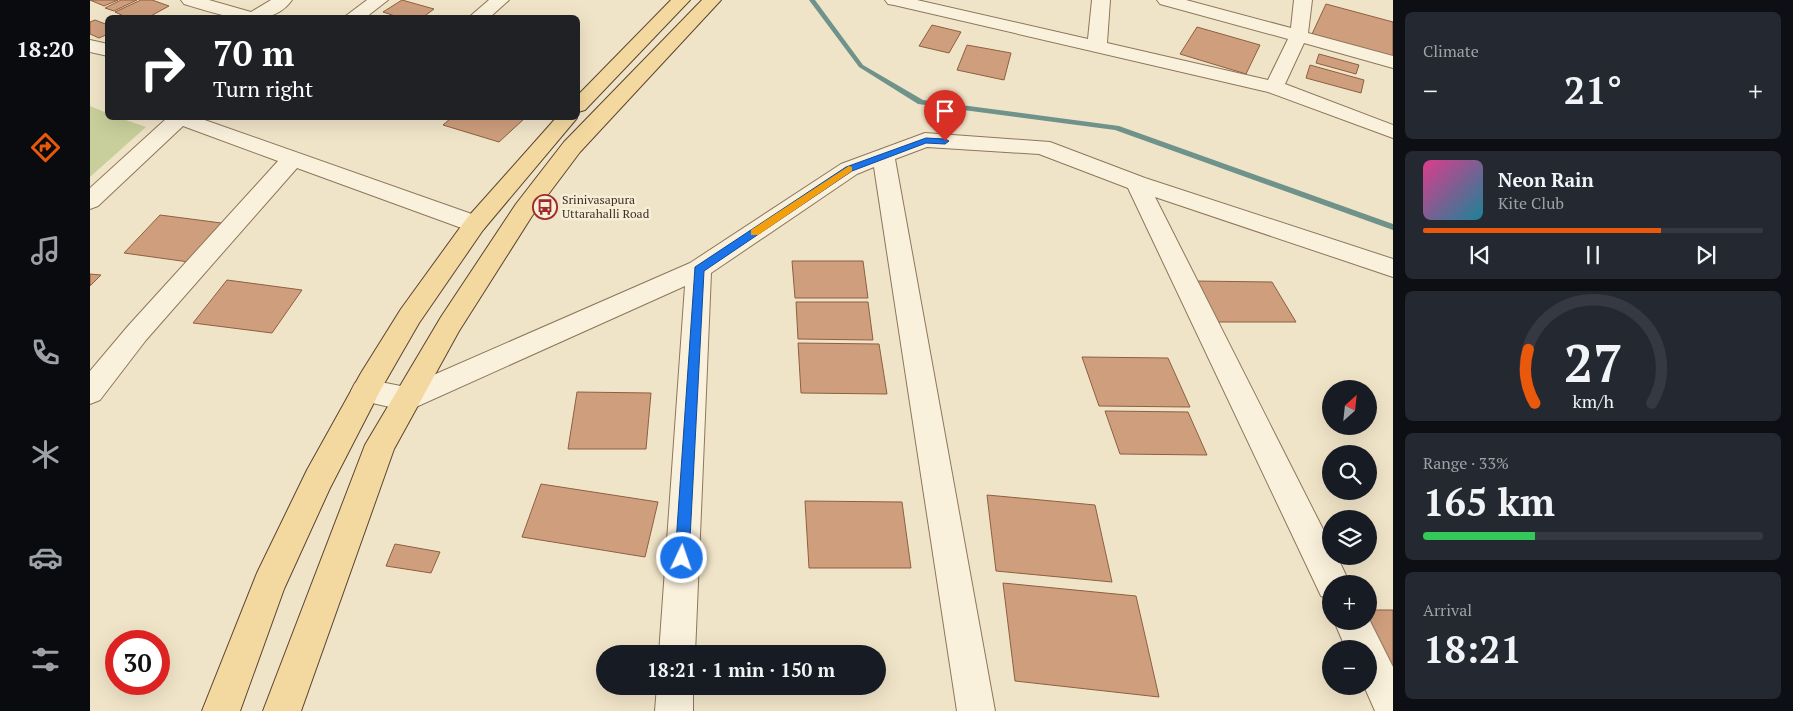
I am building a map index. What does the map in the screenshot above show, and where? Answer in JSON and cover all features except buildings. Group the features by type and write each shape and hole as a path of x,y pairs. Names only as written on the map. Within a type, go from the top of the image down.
{"main road":[{"path":"580,104 681,0"},
{"path":"282,711 380,445 460,308 546,179 572,146 712,0"},
{"path":"221,711 269,585 318,480 365,391 410,316 475,224 565,120"}],"street":[{"path":"257,15 283,0"},
{"path":"356,15 378,0"},
{"path":"481,15 500,0"},
{"path":"894,0 1274,86 1393,132"},
{"path":"1097,46 1101,0"},
{"path":"1166,0 1393,62"},
{"path":"1274,86 1299,35 1303,0"},
{"path":"185,15 201,1 243,15"},
{"path":"90,46 105,49"},
{"path":"90,201 178,120"},
{"path":"186,120 475,224"},
{"path":"365,391 407,399 699,269 849,169 926,140 1042,147 1137,183 1393,268"},
{"path":"883,156 976,711"},
{"path":"90,392 137,333 293,158"},
{"path":"1137,183 1329,575"},
{"path":"678,645 699,269"},
{"path":"1377,674 1393,707"},
{"path":"674,711 675,695"}],"green space":[{"path":"90,106 105,112 105,120 126,120 146,127 90,177"}],"waterway":[{"path":"812,0 861,66 921,102 1116,128 1393,227"}],"slow traffic":[{"path":"754,232 849,169"}],"place":[{"name":"Srinivasapura Uttarahalli Road","path":"545,207"}],"route":[{"path":"682,558 699,269 849,169 926,140 945,141"}]}
